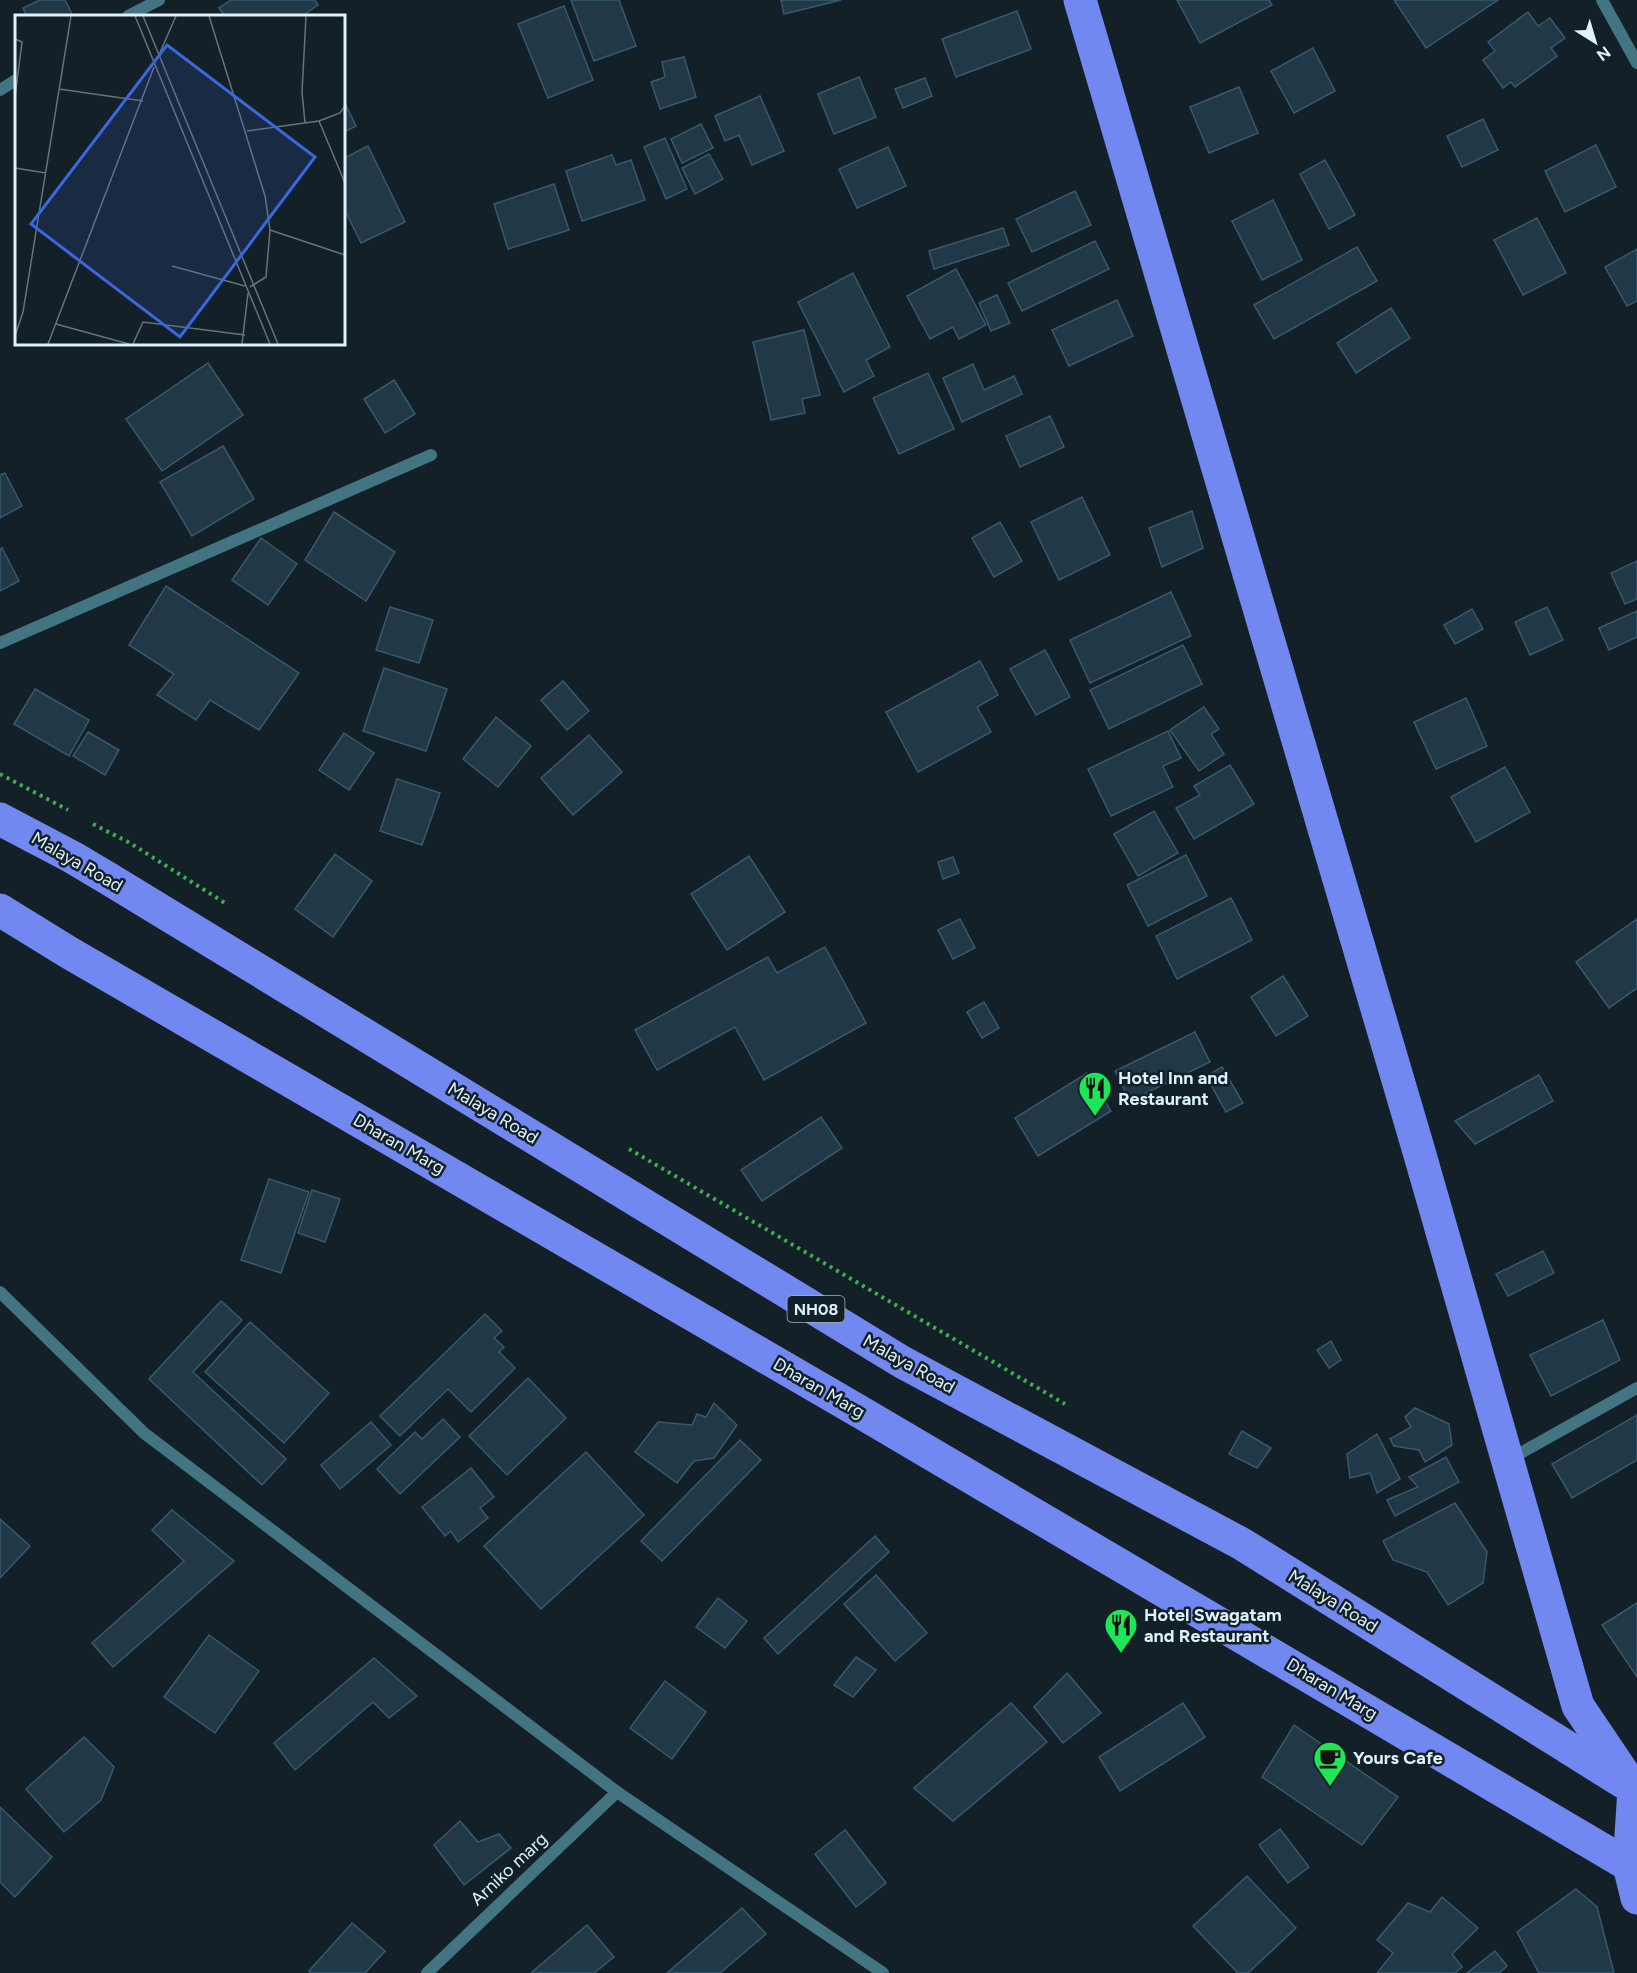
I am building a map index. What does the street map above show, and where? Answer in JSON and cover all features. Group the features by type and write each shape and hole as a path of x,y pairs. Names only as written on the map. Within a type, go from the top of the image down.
{"main road":[{"path":"1080,0 1578,1706 1636,1790 1633,1867 1637,1898"},
{"name":"Malaya Road","path":"0,819 109,879 902,1362 1242,1544 1636,1790"},
{"name":"Dharan Marg","path":"0,910 78,958 1203,1612 1633,1867"}],"street":[{"path":"130,15 159,0"},
{"path":"1602,0 1637,63"},
{"path":"0,90 15,81"},
{"path":"0,643 431,455"},
{"path":"0,1292 144,1433 617,1792 883,1973"},
{"path":"1508,1461 1637,1388"},
{"name":"Arniko marg","path":"427,1973 617,1792"}],"path":[{"path":"0,774 70,811"},
{"path":"90,822 130,843 230,906"},
{"path":"627,1148 1071,1408"}],"building":[{"path":"40,0 65,0 72,15 26,15 23,8"},
{"path":"231,0 315,0 318,5 303,15 224,15 219,8"},
{"path":"571,0 619,0 636,46 594,61"},
{"path":"781,0 841,0 784,14"},
{"path":"1177,0 1269,0 1272,5 1200,43"},
{"path":"1394,0 1498,0 1426,48"},
{"path":"564,6 593,80 548,98 518,24"},
{"path":"1017,11 1031,49 956,77 942,39"},
{"path":"1528,12 1538,26 1550,18 1565,38 1551,48 1557,56 1515,87 1511,82 1503,88 1483,60 1495,51 1488,42"},
{"path":"1313,48 1335,91 1294,113 1271,71"},
{"path":"684,57 696,97 660,109 651,82 665,77 662,62"},
{"path":"859,77 876,117 834,134 818,94"},
{"path":"925,78 932,96 903,108 895,89"},
{"path":"1239,87 1258,133 1209,153 1190,107"},
{"path":"760,96 784,151 752,165 739,135 725,141 715,116"},
{"path":"345,103 356,126 345,132"},
{"path":"1483,119 1498,150 1462,167 1447,136"},
{"path":"701,124 713,148 682,163 671,139"},
{"path":"665,138 687,189 666,199 644,147"},
{"path":"1596,145 1616,187 1565,212 1545,171"},
{"path":"368,146 405,222 361,243 345,210 345,158"},
{"path":"888,147 906,186 857,208 839,169"},
{"path":"709,154 723,179 695,194 682,168"},
{"path":"612,155 616,165 631,160 645,200 582,221 566,171"},
{"path":"1325,160 1355,215 1329,229 1300,174"},
{"path":"554,184 569,230 508,249 494,204"},
{"path":"1075,191 1091,225 1032,252 1016,219"},
{"path":"1273,200 1302,260 1262,280 1232,221"},
{"path":"1537,218 1566,273 1523,295 1494,240"},
{"path":"1003,228 1009,245 934,269 929,251"},
{"path":"1095,241 1109,269 1022,311 1008,283"},
{"path":"1357,247 1377,281 1274,339 1254,305"},
{"path":"1637,249 1637,301 1627,306 1605,267"},
{"path":"956,269 986,325 959,339 953,327 930,339 907,296"},
{"path":"853,273 890,347 866,360 874,376 844,392 798,302"},
{"path":"997,295 1010,323 991,331 979,303"},
{"path":"1117,300 1133,336 1069,366 1052,330"},
{"path":"1391,308 1410,338 1356,373 1337,343"},
{"path":"804,330 820,395 802,399 805,413 771,420 753,342"},
{"path":"208,363 243,415 162,471 126,419"},
{"path":"973,364 984,390 1014,376 1022,394 962,422 943,378"},
{"path":"928,373 954,429 899,454 873,398"},
{"path":"394,380 415,414 385,433 364,399"},
{"path":"1050,416 1064,447 1020,467 1006,436"},
{"path":"223,446 254,499 192,536 160,482"},
{"path":"5,473 22,506 0,518 0,475"},
{"path":"1082,497 1110,555 1059,580 1031,522"},
{"path":"1192,511 1203,548 1162,567 1149,528"},
{"path":"334,512 395,552 366,601 305,560"},
{"path":"1000,522 1022,561 994,577 972,538"},
{"path":"261,538 297,564 268,605 232,580"},
{"path":"2,548 19,581 0,591 0,549"},
{"path":"1637,561 1637,599 1625,604 1611,573"},
{"path":"166,586 299,673 259,730 210,700 196,720 157,695 174,674 129,645"},
{"path":"1171,592 1191,636 1090,683 1070,640"},
{"path":"390,607 433,620 419,663 376,650"},
{"path":"1547,607 1563,640 1530,655 1515,622"},
{"path":"1472,609 1483,629 1455,644 1444,625"},
{"path":"1637,611 1637,637 1609,650 1599,628"},
{"path":"1183,645 1202,684 1109,729 1090,690"},
{"path":"1045,650 1070,697 1036,715 1010,669"},
{"path":"980,661 998,695 977,707 991,732 918,772 886,712"},
{"path":"384,668 447,689 426,751 363,731"},
{"path":"563,681 589,711 567,730 541,700"},
{"path":"35,689 89,720 69,756 14,724"},
{"path":"1466,698 1487,746 1436,769 1414,722"},
{"path":"1204,707 1219,729 1211,734 1224,754 1199,771 1170,730"},
{"path":"496,717 531,746 498,787 463,759"},
{"path":"1168,731 1181,758 1163,766 1173,787 1111,816 1088,769"},
{"path":"88,732 119,750 105,775 73,756"},
{"path":"344,733 374,753 349,790 319,770"},
{"path":"589,735 622,772 573,815 541,778"},
{"path":"1230,765 1254,804 1194,839 1176,808 1200,795 1194,786"},
{"path":"1505,767 1530,812 1476,842 1451,797"},
{"path":"397,779 440,793 422,845 380,831"},
{"path":"1154,811 1178,853 1138,876 1114,834"},
{"path":"335,854 372,881 333,937 295,909"},
{"path":"1186,855 1207,896 1148,926 1127,885"},
{"path":"749,856 785,912 727,950 691,894"},
{"path":"953,857 959,873 943,879 938,862"},
{"path":"1231,898 1252,940 1177,979 1156,936"},
{"path":"960,919 975,948 953,959 938,930"},
{"path":"1637,919 1637,988 1609,1008 1576,962"},
{"path":"825,947 866,1023 764,1080 735,1027 657,1070 635,1030 768,957 777,973"},
{"path":"1283,976 1308,1016 1276,1036 1251,997"},
{"path":"984,1002 999,1028 982,1038 967,1012"},
{"path":"1195,1032 1210,1062 1130,1101 1115,1071"},
{"path":"1222,1067 1243,1103 1226,1112 1206,1076"},
{"path":"1087,1073 1111,1111 1038,1156 1015,1118"},
{"path":"1539,1075 1553,1101 1475,1144 1455,1121"},
{"path":"821,1117 842,1148 762,1201 741,1170"},
{"path":"269,1179 309,1192 281,1273 241,1260"},
{"path":"312,1190 340,1199 325,1242 298,1233"},
{"path":"1543,1251 1554,1273 1508,1296 1496,1274"},
{"path":"221,1301 242,1320 193,1372 286,1459 262,1485 149,1379"},
{"path":"485,1314 502,1331 494,1338 504,1347 499,1352 515,1368 471,1412 448,1389 400,1436 380,1416"},
{"path":"1603,1320 1620,1360 1551,1396 1530,1355"},
{"path":"250,1322 329,1393 284,1443 205,1372"},
{"path":"1331,1341 1341,1360 1329,1368 1317,1350"},
{"path":"528,1378 566,1418 507,1475 469,1436"},
{"path":"714,1403 737,1425 714,1458 694,1461 677,1483 635,1452 658,1422 692,1425 697,1414 706,1417"},
{"path":"1415,1408 1449,1424 1452,1445 1425,1462 1419,1450 1394,1446 1390,1439 1411,1427 1405,1417"},
{"path":"1637,1415 1637,1460 1572,1498 1552,1464"},
{"path":"443,1419 460,1437 400,1494 377,1469 415,1432 422,1439"},
{"path":"371,1422 391,1445 340,1489 321,1465"},
{"path":"1242,1431 1271,1448 1257,1468 1229,1454"},
{"path":"1377,1434 1400,1479 1377,1493 1370,1473 1350,1478 1347,1454"},
{"path":"740,1440 761,1460 662,1561 641,1541"},
{"path":"586,1452 644,1515 541,1609 484,1546"},
{"path":"1446,1457 1459,1482 1395,1516 1387,1500 1418,1487 1409,1477"},
{"path":"471,1468 494,1497 480,1508 488,1518 458,1542 451,1531 445,1536 422,1507"},
{"path":"1455,1503 1487,1552 1483,1583 1448,1605 1427,1572 1393,1560 1383,1541"},
{"path":"172,1510 234,1561 113,1667 92,1643 184,1561 152,1530"},
{"path":"0,1519 30,1546 0,1578"},
{"path":"875,1536 889,1552 778,1654 764,1638"},
{"path":"876,1575 927,1633 895,1661 844,1604"},
{"path":"718,1598 747,1621 725,1648 696,1627"},
{"path":"1637,1603 1637,1677 1602,1625"},
{"path":"209,1635 259,1671 215,1733 164,1697"},
{"path":"856,1657 876,1670 853,1697 834,1685"},
{"path":"374,1658 417,1696 389,1718 373,1702 295,1770 274,1743"},
{"path":"1067,1673 1101,1713 1063,1743 1034,1707"},
{"path":"665,1681 706,1712 672,1759 630,1728"},
{"path":"1011,1703 1047,1742 953,1821 914,1788"},
{"path":"1183,1703 1205,1737 1120,1791 1099,1757"},
{"name":"Yours Cafe","path":"1294,1725 1398,1797 1362,1845 1262,1777"},
{"path":"84,1737 114,1767 101,1800 64,1832 26,1789"},
{"path":"0,1807 52,1857 15,1897 0,1882"},
{"path":"460,1821 478,1842 499,1834 511,1848 464,1885 434,1845"},
{"path":"1280,1829 1309,1867 1288,1883 1259,1845"},
{"path":"845,1830 886,1883 856,1907 815,1854"},
{"path":"1247,1876 1296,1928 1248,1973 1238,1973 1193,1926"},
{"path":"1576,1889 1597,1907 1614,1973 1539,1973 1517,1932"},
{"path":"1442,1897 1478,1928 1452,1954 1462,1967 1455,1973 1377,1973 1393,1953 1377,1940 1408,1903 1430,1912"},
{"path":"742,1908 766,1934 720,1973 667,1973"},
{"path":"352,1923 385,1951 365,1973 311,1973 309,1971"},
{"path":"587,1925 614,1957 594,1973 531,1973"},
{"path":"1495,1951 1507,1966 1499,1973 1467,1973"}],"place":[{"name":"Hotel Inn and Restaurant","path":"1095,1117"},
{"name":"Hotel Swagatam and Restaurant","path":"1121,1654"},
{"name":"Yours Cafe","path":"1330,1787"}]}
